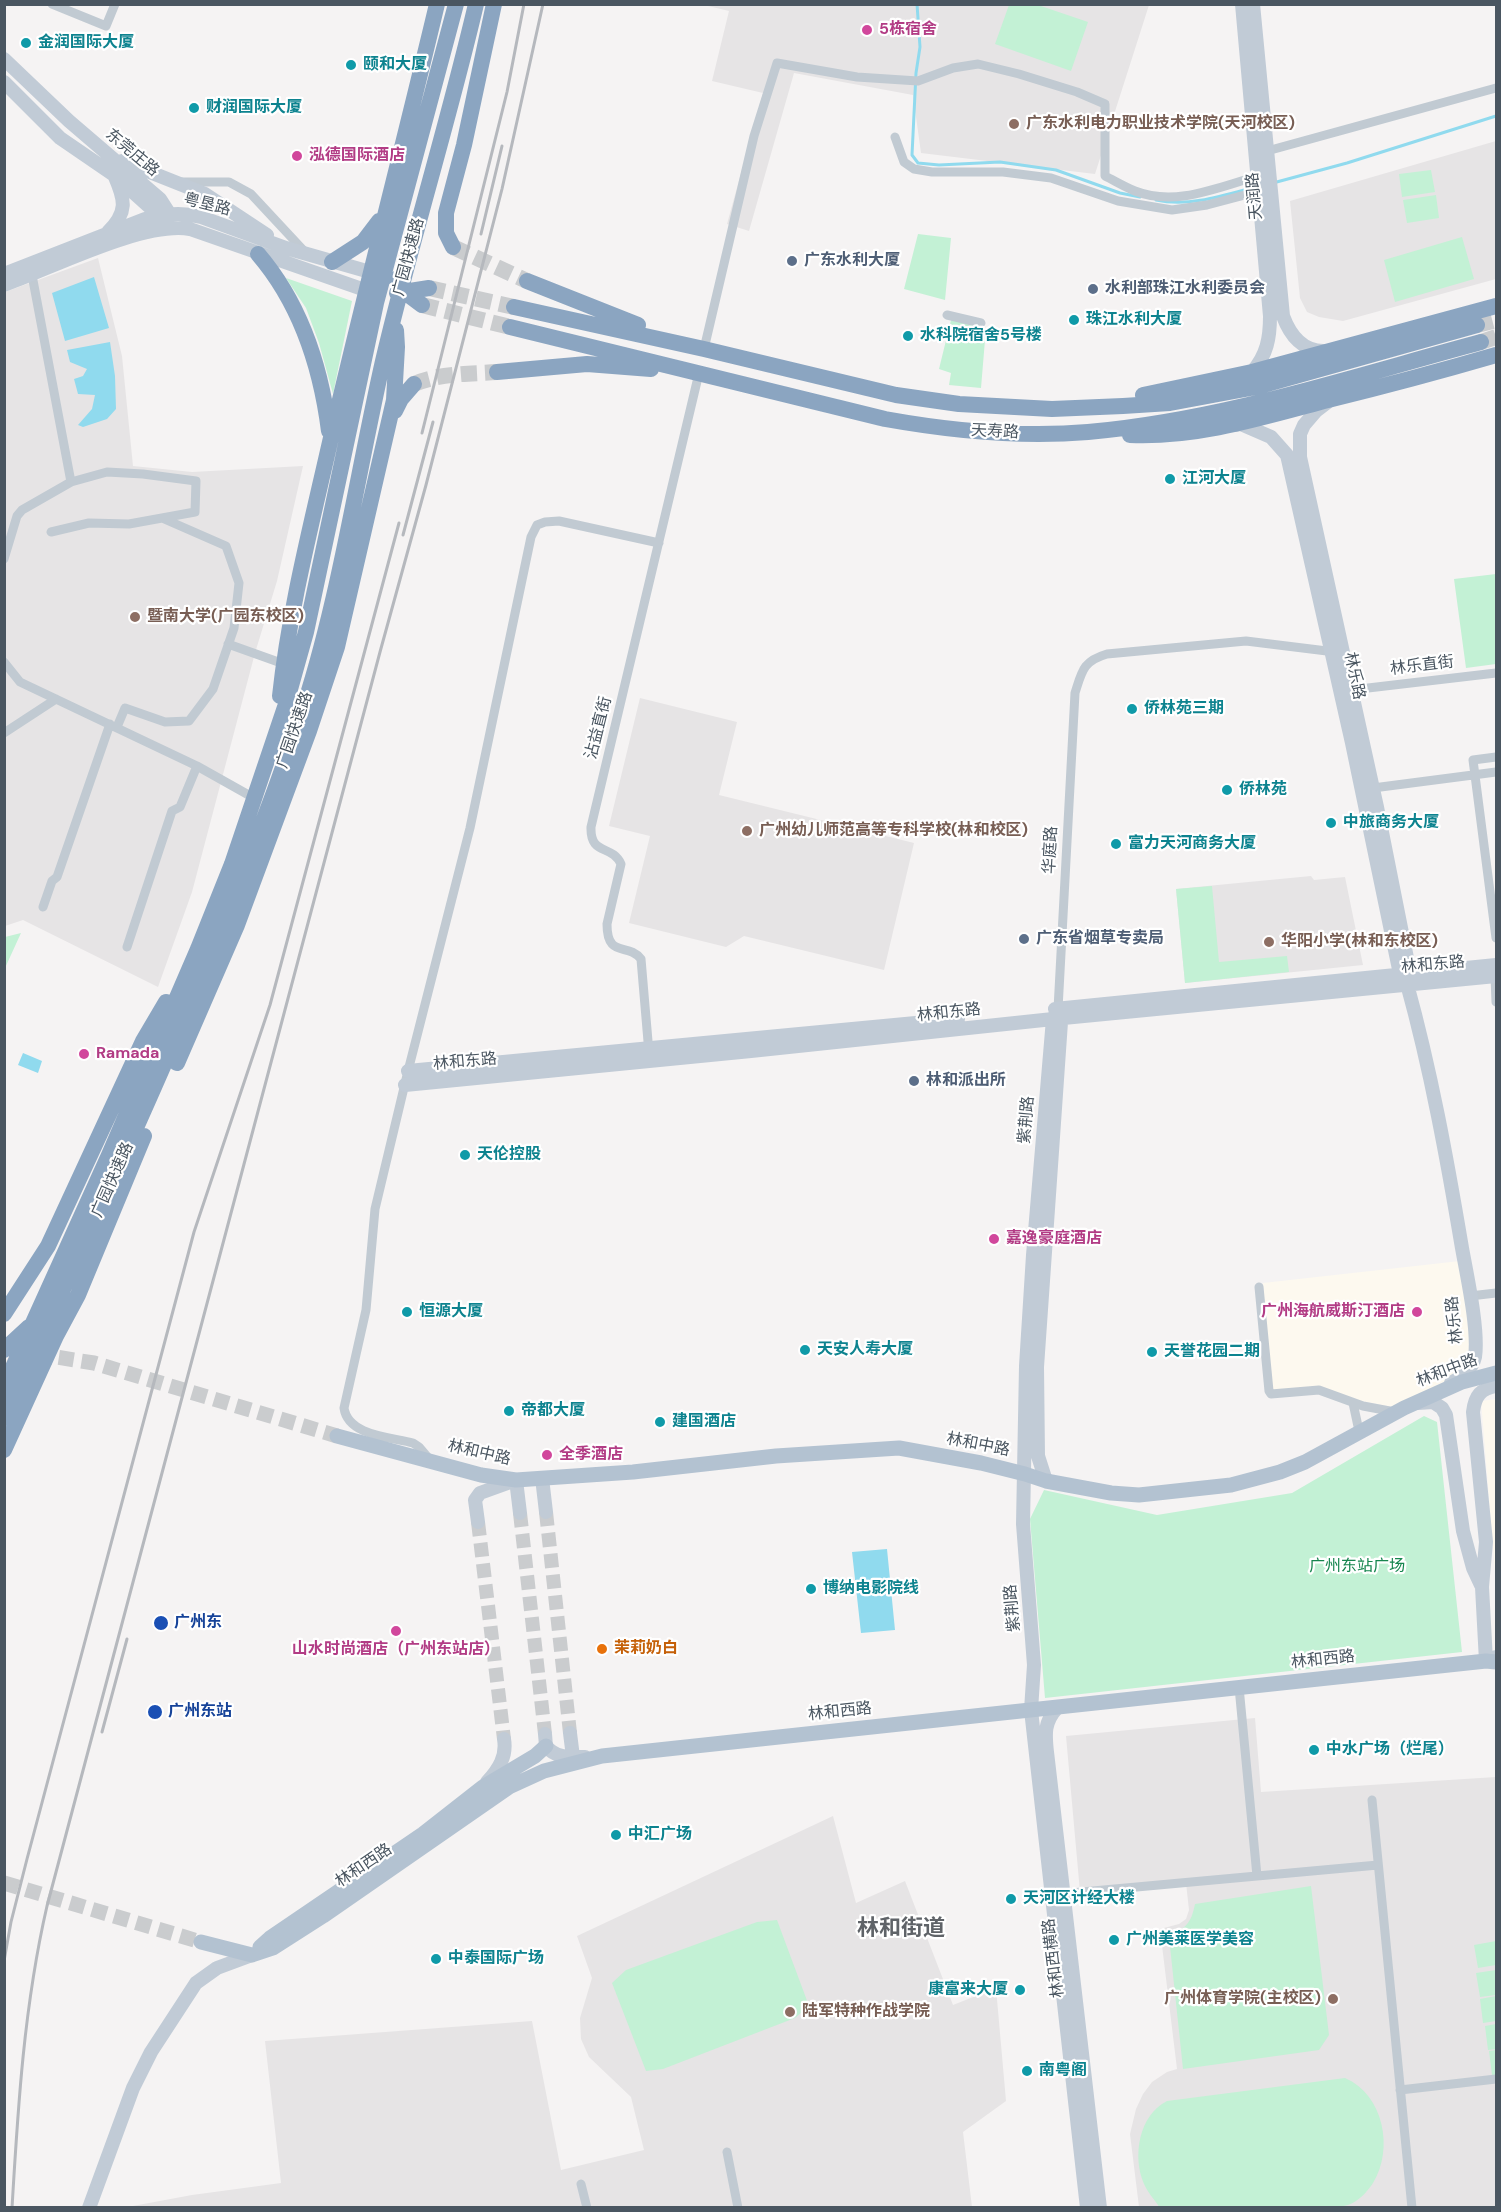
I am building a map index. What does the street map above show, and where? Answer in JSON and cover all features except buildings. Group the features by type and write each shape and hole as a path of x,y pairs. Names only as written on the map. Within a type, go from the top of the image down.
{"highway":[{"path":"277,730 289,627 365,290 437,4"},
{"name":"广园快速路","path":"4,1418 115,1157 232,864 277,730 300,654 376,303 456,4"},
{"name":"广园快速路","path":"4,1387 210,958 276,784 312,681 400,291 453,100 476,4"},
{"path":"453,247 446,233 446,213 494,4"},
{"path":"421,71 426,92 440,103 461,100 476,87"},
{"path":"403,144 403,160 406,169 413,179 419,182 437,180 447,174 460,160"},
{"path":"332,262 367,239 388,204"},
{"path":"365,290 422,305 400,285 388,242 388,204"},
{"path":"258,254 281,283 294,306 316,368 330,442"},
{"path":"370,272 400,285 429,288"},
{"path":"4,1450 56,1336 78,1295 237,924 309,731 337,646 394,400 398,347 389,296 370,272"},
{"path":"527,280 615,317 704,348"},
{"path":"354,337 370,313 400,285"},
{"path":"1478,318 1497,306"},
{"name":"天寿路","path":"514,307 704,348 896,395 960,404 1053,409 1170,403 1233,392 1478,318"},
{"path":"1092,406 1251,372 1478,318 1490,312 1497,317"},
{"name":"天寿路","path":"510,327 885,419 945,428 1008,433 1087,432 1225,411 1481,342"},
{"path":"1087,432 1137,436 1216,428 1418,378 1496,354"},
{"path":"497,372 586,364 699,373"},
{"path":"827,405 833,381"},
{"path":"389,422 401,399 414,384"},
{"path":"338,406 359,396 371,398 380,404 389,422"},
{"path":"237,924 276,784"},
{"path":"78,1295 50,1314 41,1316 33,1314 31,1309 31,1297 48,1246 143,1041 160,1010 185,977"},
{"path":"4,1314 48,1246"},
{"path":"4,1361 10,1344 25,1329 35,1324 56,1336"}],"main road":[{"name":"林和中路","path":"337,1436 482,1475 516,1480 633,1472 776,1456 899,1448 1025,1474 1046,1481 1111,1493 1139,1495 1231,1485 1280,1472 1305,1462 1395,1412 1462,1382 1496,1382"},
{"name":"林和西路","path":"252,1955 273,1948 323,1916 445,1832 495,1794 520,1780 602,1756 1493,1660"},
{"name":"林和西路","path":"252,1955 270,1938 423,1834 483,1787 535,1756 546,1740"},
{"path":"201,1942 252,1955"}],"street":[{"path":"52,4 106,26 115,4"},
{"name":"天润路","path":"1242,4 1264,183 1287,328 1294,338 1306,347 1318,351 1335,351"},
{"name":"天润路","path":"1251,372 1259,363 1270,336 1264,183 1268,151 1253,4"},
{"name":"东莞庄路","path":"4,58 69,121 160,199 166,218"},
{"path":"704,348 754,136 777,63 857,77 918,81 953,68 978,64 1019,74 1077,92 1105,104 1105,176 1136,192 1174,198 1264,183"},
{"name":"东莞庄路","path":"4,82 60,138 114,175 166,218"},
{"path":"1268,151 1497,88"},
{"path":"894,137 903,162 914,169 932,172 1003,172 1051,178 1118,201 1172,210 1206,205 1264,183"},
{"path":"111,157 180,182 229,208 286,248"},
{"path":"105,234 119,218 123,208 123,194 114,175"},
{"path":"180,182 229,182 251,194 306,254"},
{"name":"粤垦路","path":"4,274 105,234 187,213 286,248 370,272"},
{"name":"粤垦路","path":"166,218 258,254 365,290"},
{"name":"粤垦路","path":"4,285 151,230 166,218"},
{"path":"32,275 71,482"},
{"path":"947,315 981,322"},
{"name":"沾益直街","path":"650,1055 641,959 638,955 618,949 610,942 607,933 621,864 618,857 595,845 591,838 594,811 699,373"},
{"name":"林乐路","path":"1331,400 1308,420 1300,434 1299,448 1338,652 1406,977 1434,1094 1470,1296 1475,1347 1474,1359 1469,1370 1460,1378 1411,1405"},
{"name":"林乐路","path":"1216,428 1241,424 1271,437 1287,455 1338,652 1351,690 1373,788 1406,977"},
{"path":"4,558 17,516 22,510 71,482 107,472 196,481 195,512 129,524 89,523 51,532"},
{"path":"44,907 113,726 125,708 165,722 189,721 213,689 234,628 240,583 226,546 162,518"},
{"path":"430,1460 413,1443 362,1430 348,1422 344,1408 366,1310 375,1209 470,828 531,537 537,525 559,521 659,543"},
{"name":"华庭路","path":"1057,1015 1076,693 1084,668 1094,658 1107,654 1246,641 1338,652"},
{"path":"228,644 284,664"},
{"path":"4,662 20,682 197,766 254,798"},
{"name":"林乐直街","path":"1351,690 1497,673"},
{"path":"4,733 56,699"},
{"path":"1497,757 1473,760 1497,938"},
{"path":"127,947 172,811 180,807 197,766"},
{"path":"1373,788 1497,772"},
{"path":"1496,972 1497,1002"},
{"name":"林和东路","path":"406,1078 1057,1015 1406,977 1496,972"},
{"name":"紫荆路","path":"1031,1710 1034,1665 1023,1524 1026,1366 1029,1309 1057,1015"},
{"name":"紫荆路","path":"1046,1481 1038,1456 1037,1367 1057,1015"},
{"path":"1259,1287 1271,1394 1319,1390 1353,1403 1395,1412"},
{"path":"1470,1296 1497,1293"},
{"path":"1493,1660 1482,1587 1485,1542 1473,1412 1478,1393 1496,1382"},
{"path":"1411,1405 1433,1402 1442,1408 1446,1415 1463,1532 1473,1568 1482,1587"},
{"path":"1353,1403 1359,1431"},
{"path":"542,1478 546,1512"},
{"path":"478,1522 475,1500 480,1493 516,1480 520,1513"},
{"path":"1239,1687 1257,1876"},
{"name":"林和西横路","path":"1057,1708 1048,1718 1046,1737 1057,1894 1087,2208"},
{"name":"林和西横路","path":"1031,1710 1100,2208"},
{"path":"570,1732 573,1757"},
{"path":"546,1740 557,1755 602,1756"},
{"path":"483,1787 496,1772 505,1744 510,1763 516,1767 544,1772"},
{"path":"1372,1800 1412,2208"},
{"path":"1057,1894 1378,1865"},
{"name":"林和西路","path":"89,2208 132,2088 151,2052 196,1983 217,1968 252,1955"},
{"path":"1400,2090 1497,2079"},
{"path":"728,2152 738,2208"},
{"path":"581,2184 587,2208"}],"shaded area":[{"name":"广东水利电力职业技术学院(天河校区)","path":"704,5 1149,5 1095,174 921,153 913,95 794,73 749,231 727,224 763,93 712,81 729,11"},
{"path":"1496,141 1496,279 1343,321 1319,317 1307,312 1300,298 1290,201"},
{"name":"暨南大学(广园东校区)","path":"98,258 122,356 133,466 192,472 303,466 277,581 255,653 192,892 158,987 23,920 5,926 5,292"},
{"name":"广州幼儿师范高等专科学校(林和校区)","path":"640,698 737,722 719,795 914,843 884,970 744,936 726,947 629,923 650,836 609,826"},
{"name":"华阳小学(林和东校区)","path":"1311,876 1314,880 1345,877 1363,965 1185,983 1176,889"},
{"path":"1460,1261 1470,1339 1470,1356 1463,1370 1433,1388 1393,1407 1347,1398 1316,1386 1272,1391 1263,1283"},
{"path":"1496,1399 1496,1584 1481,1401"},
{"name":"广州体育学院(主校区)","path":"1255,1718 1261,1792 1496,1777 1496,2207 1139,2207 1130,2134 1136,2109 1143,2094 1152,2082 1167,2072 1177,2069 1160,1929 1179,1924 1186,1919 1189,1910 1186,1883 1080,1892 1066,1736"},
{"name":"陆军特种作战学院","path":"833,1816 856,1903 905,1881 953,2005 996,1988 1006,2101 963,2132 972,2207 122,2208 192,2195 281,2183 265,2041 532,2021 561,2170 644,2150 631,2097 589,2057 581,2039 580,2018 592,1978 577,1936"}],"green space":[{"path":"1009,5 1038,5 1088,22 1071,71 995,44"},
{"path":"1431,170 1435,192 1402,197 1399,174"},
{"path":"1436,195 1439,218 1407,223 1403,200"},
{"path":"918,234 951,238 945,300 904,289"},
{"path":"1462,237 1474,279 1395,302 1384,260"},
{"path":"286,278 352,301 333,394 319,343 306,308"},
{"path":"951,320 986,328 981,388 949,385 951,373 939,369"},
{"path":"1496,574 1496,664 1466,668 1454,579"},
{"path":"1212,886 1219,962 1287,956 1289,972 1185,983 1176,889"},
{"path":"21,933 5,968 5,937"},
{"name":"广州东站广场","path":"1424,1416 1437,1422 1462,1652 1045,1698 1030,1519 1044,1490 1157,1515 1292,1493"},
{"path":"1311,1886 1329,2035 1319,2050 1183,2069 1169,1937 1187,1924 1195,1904"},
{"path":"777,1920 809,2006 795,2018 663,2069 646,2071 612,1983 626,1970 757,1922"},
{"path":"1496,1941 1496,1965 1478,1968 1474,1945"},
{"path":"1496,1970 1496,1995 1480,1997 1476,1973"},
{"path":"1496,1996 1496,2021 1483,2023 1480,1999"},
{"path":"1496,2024 1496,2049 1488,2050 1485,2026"},
{"path":"1496,2050 1496,2075 1492,2075 1489,2051"},
{"path":"1345,2078 1369,2097 1377,2110 1384,2139 1383,2155 1373,2183 1352,2204 1325,2208 1160,2208 1146,2187 1140,2173 1140,2137 1150,2116 1157,2107 1167,2101"}],"water":[{"path":"94,277 109,328 65,341 52,293"},
{"path":"110,342 115,376 116,409 107,419 83,427 78,425 92,409 95,395 78,394 74,379 83,376 87,369 70,362 67,350"},
{"path":"23,1053 42,1061 38,1073 18,1065"},
{"path":"887,1549 895,1630 861,1633 852,1552"}],"waterway":[{"path":"917,4 920,47 916,73 912,155 918,163 939,165 1000,162 1056,170 1120,193 1140,197"},
{"path":"1273,183 1347,163 1496,116"},
{"path":"1156,200 1193,201 1255,187"}],"tunnel":[{"path":"453,247 527,281"},
{"path":"429,288 514,307"},
{"path":"422,305 510,327"},
{"path":"1477,325 1496,320"},
{"path":"1481,342 1496,337"},
{"path":"414,384 445,376 497,372"},
{"path":"36,1359 56,1357 94,1363 337,1436"},
{"path":"546,1512 570,1733"},
{"path":"520,1513 545,1734"},
{"path":"478,1522 504,1739"},
{"path":"4,1883 201,1942"}],"railway":[{"path":"422,433 507,92 524,4"},
{"path":"12,2208 27,2019 47,1906 426,485 502,189 543,4"},
{"path":"481,234 502,146"},
{"path":"403,535 433,422"},
{"path":"4,1961 27,1859 194,1232 270,1005 399,523"},
{"path":"102,1732 127,1639"}],"place":[{"name":"5栋宿舍","path":"867,30"},
{"name":"金润国际大厦","path":"26,43"},
{"name":"颐和大厦","path":"351,65"},
{"name":"财润国际大厦","path":"194,108"},
{"name":"广东水利电力职业技术学院(天河校区)","path":"1014,124"},
{"name":"泓德国际酒店","path":"297,156"},
{"name":"广东水利大厦","path":"792,261"},
{"name":"水利部珠江水利委员会","path":"1093,289"},
{"name":"珠江水利大厦","path":"1074,320"},
{"name":"水科院宿舍5号楼","path":"908,336"},
{"name":"江河大厦","path":"1170,479"},
{"name":"暨南大学(广园东校区)","path":"135,617"},
{"name":"侨林苑三期","path":"1132,709"},
{"name":"侨林苑","path":"1227,790"},
{"name":"中旅商务大厦","path":"1331,823"},
{"name":"广州幼儿师范高等专科学校(林和校区)","path":"747,831"},
{"name":"富力天河商务大厦","path":"1116,844"},
{"name":"广东省烟草专卖局","path":"1024,939"},
{"name":"华阳小学(林和东校区)","path":"1269,942"},
{"name":"Ramada","path":"84,1054"},
{"name":"林和派出所","path":"914,1081"},
{"name":"天伦控股","path":"465,1155"},
{"name":"嘉逸豪庭酒店","path":"994,1239"},
{"name":"恒源大厦","path":"407,1312"},
{"name":"广州海航威斯汀酒店","path":"1417,1312"},
{"name":"天安人寿大厦","path":"805,1350"},
{"name":"天誉花园二期","path":"1152,1352"},
{"name":"帝都大厦","path":"509,1411"},
{"name":"建国酒店","path":"660,1422"},
{"name":"全季酒店","path":"547,1455"},
{"name":"博纳电影院线","path":"811,1589"},
{"name":"广州东","path":"161,1623"},
{"name":"山水时尚酒店（广州东站店）","path":"396,1631"},
{"name":"茉莉奶白","path":"602,1649"},
{"name":"广州东站","path":"155,1712"},
{"name":"中水广场（烂尾）","path":"1314,1750"},
{"name":"中汇广场","path":"616,1835"},
{"name":"天河区计经大楼","path":"1011,1899"},
{"name":"广州美莱医学美容","path":"1114,1940"},
{"name":"中泰国际广场","path":"436,1959"},
{"name":"康富来大厦","path":"1020,1990"},
{"name":"广州体育学院(主校区)","path":"1333,1999"},
{"name":"陆军特种作战学院","path":"790,2012"},
{"name":"南粤阁","path":"1027,2071"}],"district":[{"name":"林和街道","path":"901,1929"}]}
